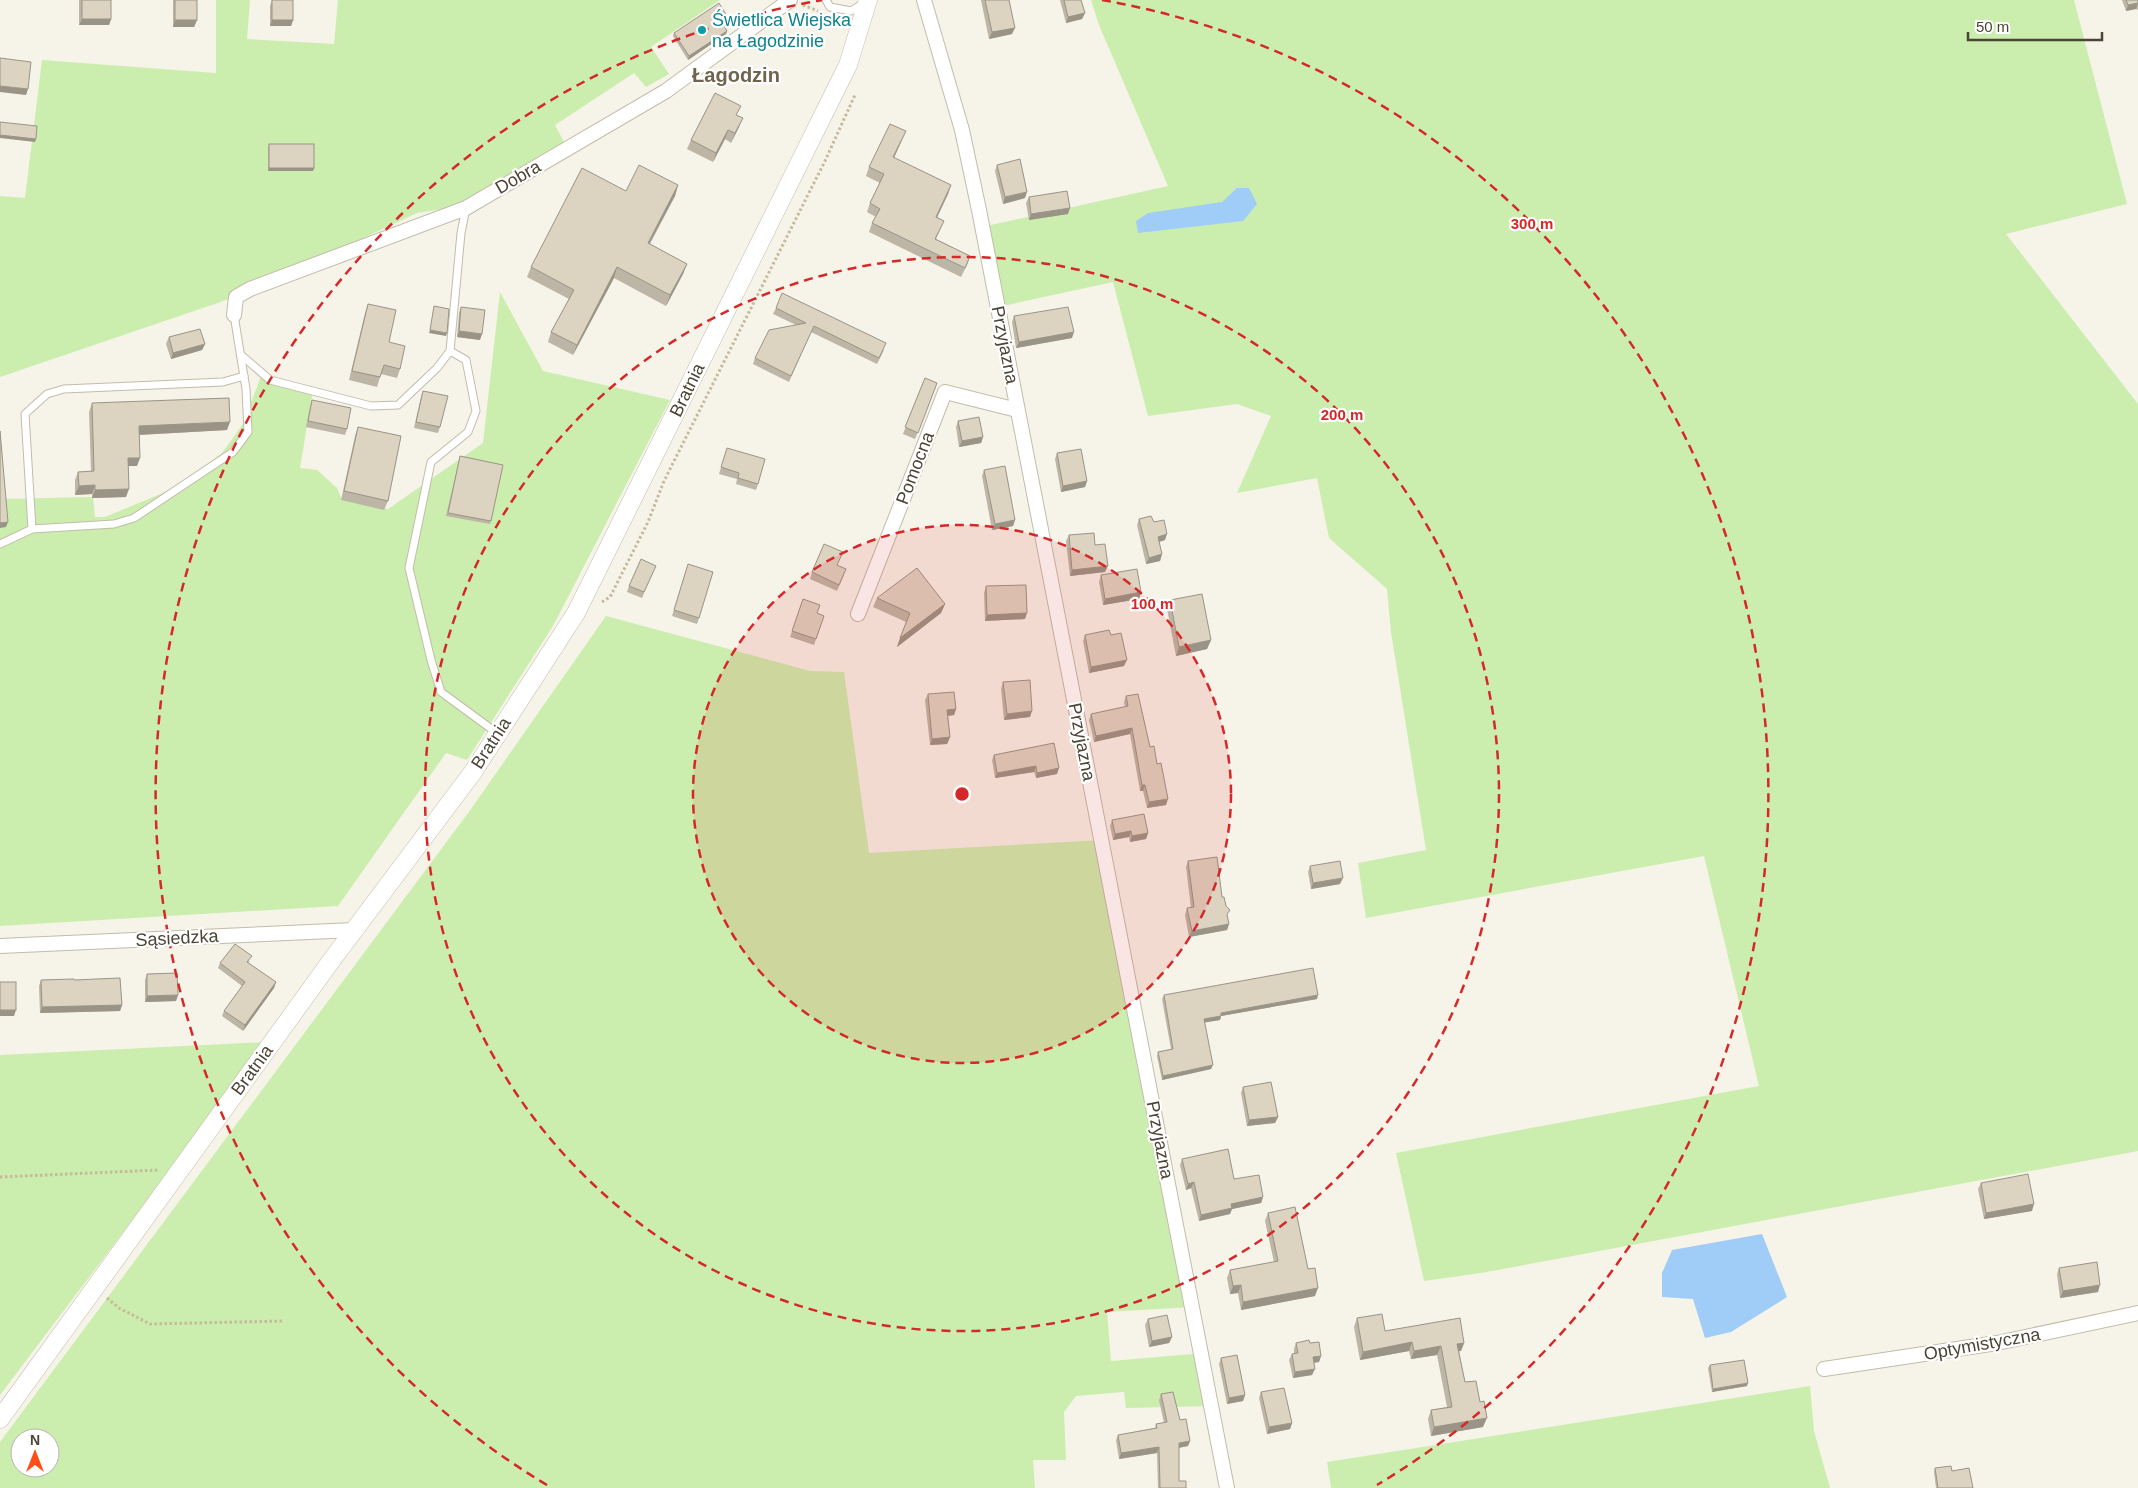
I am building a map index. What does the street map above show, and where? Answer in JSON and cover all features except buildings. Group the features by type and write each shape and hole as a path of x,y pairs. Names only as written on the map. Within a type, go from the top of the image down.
{"street":[{"name":"Bratnia","path":"0,1419 354,930 473,772 576,613 848,65 868,0"},
{"name":"Przyjazna","path":"924,0 962,130 1227,1488"},
{"name":"Dobra","path":"234,314 236,298 250,289 466,208 666,91 794,2"},
{"name":"Pomocna","path":"858,614 945,392 1017,410"},
{"name":"Sąsiedzka","path":"0,946 354,930"},
{"name":"Optymistyczna","path":"1824,1369 1997,1343 2138,1313"}],"lane":[{"path":"826,0 830,7 851,11 868,0"},
{"path":"241,356 270,380 372,406 398,404 437,368 450,351 461,234 466,208"},
{"path":"0,544 32,529 114,524 134,518 233,452 248,432 244,376 234,314"},
{"path":"450,351 466,360 476,411 468,432 431,462 408,568 441,692 498,733"},
{"path":"32,529 25,414 47,394 64,389 223,382 244,376"}],"path":[{"path":"794,2 825,13"},
{"path":"0,1177 179,1170"},
{"path":"94,1288 119,1308 150,1324 284,1322"}],"green space":[{"path":"216,0 250,0 247,39 334,44 338,0 720,0 651,47 669,74 646,87 634,73 555,125 564,142 450,208 417,213 241,295 0,377 0,196 25,198 42,60 216,73"},
{"path":"1091,0 2074,0 2127,204 2006,234 2138,404 2138,1151 1481,1273 1424,1281 1396,1153 1759,1086 1704,856 1366,918 1358,863 1426,850 1391,632 1387,589 1329,538 1317,478 1237,493 1271,416 1237,404 1148,416 1113,282 998,307 982,227 1168,186 1099,25"},
{"path":"500,292 543,371 670,400 553,626 467,760 446,753 338,906 0,926 0,499 93,497 95,517 105,517 175,488 222,453 243,424 263,371 290,389 313,390 300,468 317,470 337,488 342,500 388,509 483,443"},
{"path":"606,616 810,671 844,672 869,853 1103,840 1193,1307 1107,1312 1111,1361 1204,1353 1212,1406 1126,1408 1124,1392 1076,1396 1064,1412 1066,1460 1033,1460 1035,1488 0,1488 0,1442 10,1429 10,1478 60,1478 60,1428 10,1428 471,809"},
{"path":"267,1042 0,1395 0,1055"},
{"path":"1810,1386 1814,1431 1830,1488 1331,1488 1327,1462"}],"water":[{"path":"1237,188 1249,188 1257,204 1243,221 1138,233 1136,221 1148,213 1222,202"},
{"path":"1762,1234 1787,1297 1731,1332 1705,1338 1693,1299 1662,1297 1662,1273 1672,1250"}],"place":[{"name":"Świetlica Wiejska na Łagodzinie","path":"702,30"}],"district":[{"name":"Łagodzin","path":"736,75"}]}
